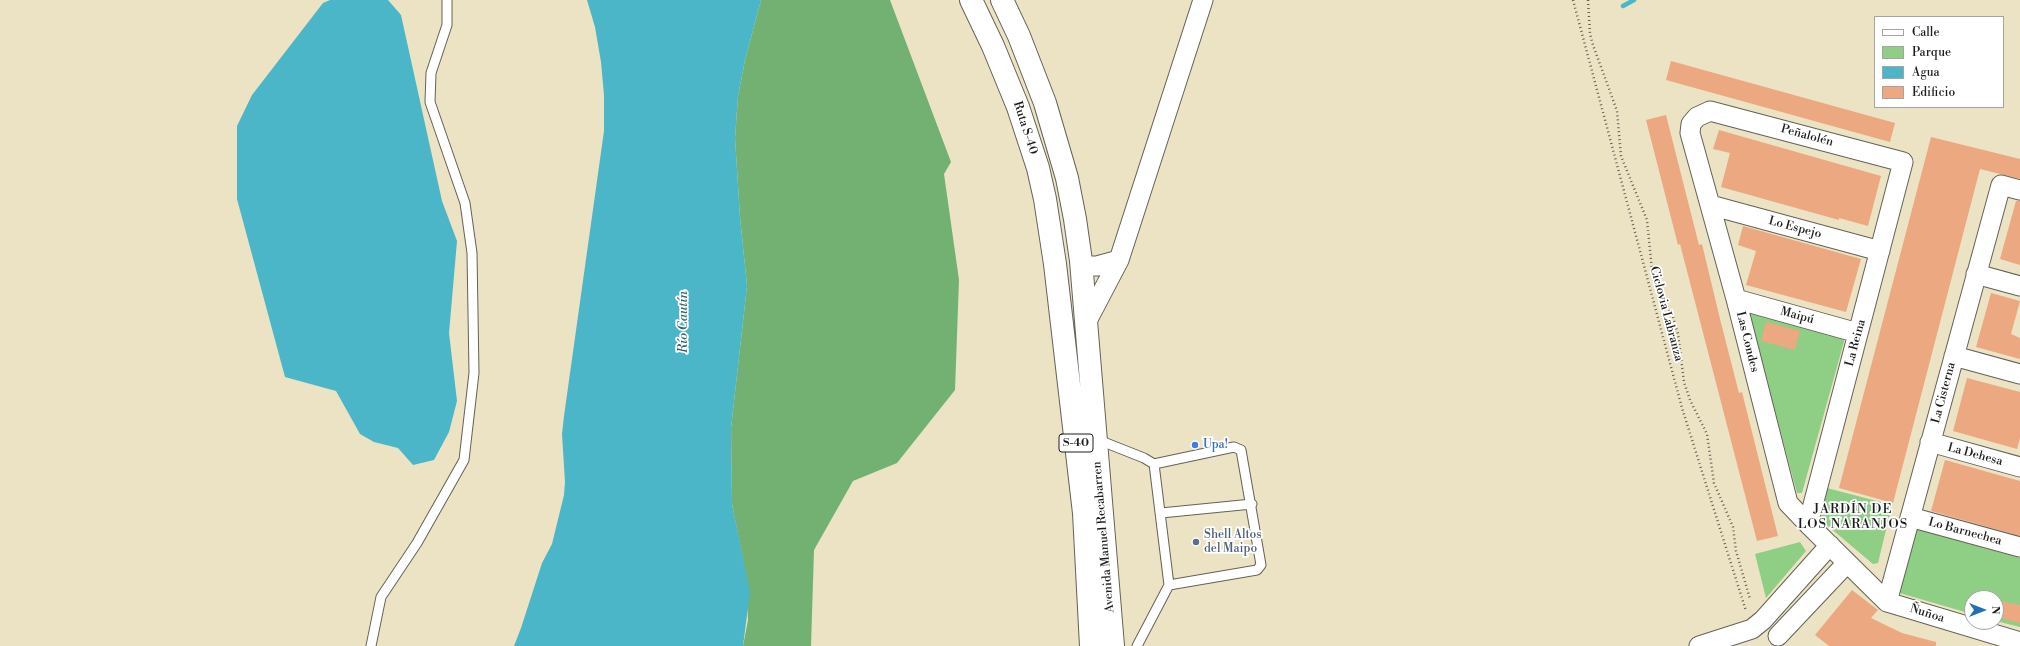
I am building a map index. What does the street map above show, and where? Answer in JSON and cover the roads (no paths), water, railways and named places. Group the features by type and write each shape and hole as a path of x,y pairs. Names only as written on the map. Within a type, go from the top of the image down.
{"main road":[{"path":"975,8 1007,1"},
{"name":"S-40","path":"1007,1 1033,69 1056,137 1075,219 1081,261"},
{"name":"Ruta S-40","path":"975,8 1006,76 1038,168 1056,264"},
{"name":"Avenida Manuel Recabarren","path":"1081,261 1112,646"},
{"name":"Avenida Manuel Recabarren","path":"1056,264 1084,513 1091,646"}],"street":[{"path":"1086,323 1118,260 1199,2"},
{"name":"Peñalolén","path":"1710,111 1903,162"},
{"name":"Las Condes","path":"1710,111 1697,117 1691,124 1690,133 1736,299 1788,503 1847,563"},
{"name":"La Reina","path":"1808,524 1903,162"},
{"name":"La Cisterna","path":"1887,602 2001,185 2020,190"},
{"name":"Lo Espejo","path":"1710,205 1880,251"},
{"path":"1081,261 1087,266 1097,266 1118,260"},
{"path":"1976,274 2020,286"},
{"name":"Maipú","path":"1736,299 1858,333"},
{"path":"1954,356 2020,374"},
{"name":"La Dehesa","path":"1930,442 2020,467"},
{"name":"Lo Barnechea","path":"1910,516 2020,547"},
{"path":"1699,646 1758,625 1830,545"},
{"path":"1758,625 1783,641 1847,563"},
{"name":"Ñuñoa","path":"1847,563 1887,602 2020,642"}],"lane":[{"path":"370,646 382,597 417,542 464,460 474,373 472,253 465,203 430,102 431,73 447,25 447,0"},
{"path":"1096,439 1144,458 1154,464 1234,447 1241,450 1252,504 1260,568 1257,570 1169,585"},
{"path":"1137,646 1169,585 1154,464"},
{"path":"1161,513 1252,504"}],"water":[{"path":"330,0 388,0 401,15 442,201 457,241 449,333 457,401 449,432 434,460 413,465 398,448 374,442 360,434 336,391 285,377 237,199 237,126 252,95 323,3"},
{"name":"Río Cautín","path":"587,0 761,0 745,60 738,96 735,138 740,217 747,286 731,428 732,504 750,592 743,646 514,646 542,563 552,544 564,495 565,482 562,434 604,131 604,95 601,62 595,27"}],"waterway":[{"path":"1623,6 1634,0"}],"place":[{"name":"Upa!","path":"1195,445"},
{"name":"Shell Altos del Maipo","path":"1196,542"}],"district":[{"name":"JARDÍN DE LOS NARANJOS","path":"1853,518"}]}
